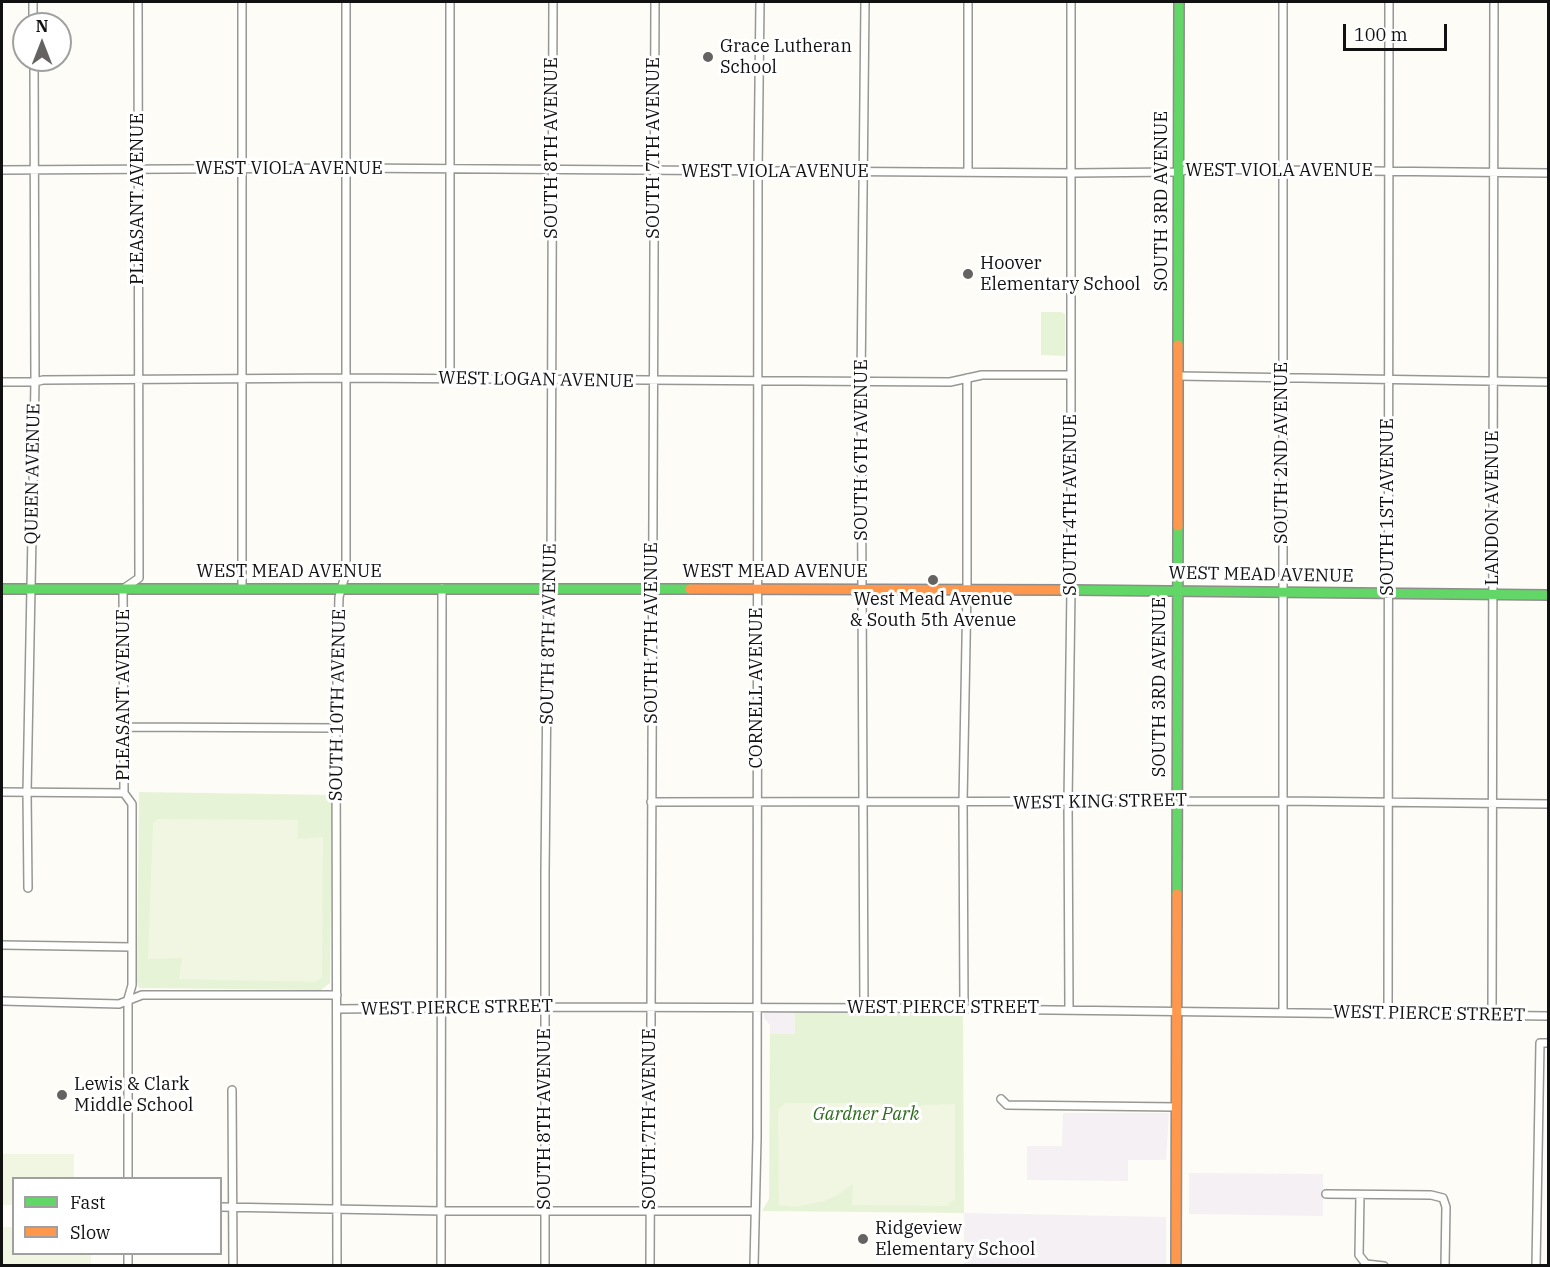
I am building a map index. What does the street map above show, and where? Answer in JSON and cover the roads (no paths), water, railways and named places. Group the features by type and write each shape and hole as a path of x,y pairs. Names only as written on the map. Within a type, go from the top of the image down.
{"street":[{"name":"PLEASANT AVENUE","path":"128,1177 128,999 132,985 132,804 124,793 123,590 139,578 138,2"},
{"path":"242,2 242,589"},
{"name":"SOUTH 10TH AVENUE","path":"337,1266 336,728 339,597 346,572 346,2"},
{"path":"450,2 450,379"},
{"name":"SOUTH 8TH AVENUE","path":"545,1266 544,872 548,589 551,574 553,2"},
{"name":"SOUTH 7TH AVENUE","path":"650,1266 654,2"},
{"name":"CORNELL AVENUE","path":"754,1266 757,1138 760,2"},
{"name":"SOUTH 6TH AVENUE","path":"864,1007 861,382 865,2"},
{"path":"968,2 968,172"},
{"name":"SOUTH 4TH AVENUE","path":"1069,1009 1071,2"},
{"name":"SOUTH 3RD AVENUE","path":"1176,1266 1179,2"},
{"name":"SOUTH 2ND AVENUE","path":"1283,2 1283,1012"},
{"name":"SOUTH 1ST AVENUE","path":"1388,1013 1389,2"},
{"name":"LANDON AVENUE","path":"1492,1015 1494,2"},
{"name":"QUEEN AVENUE","path":"28,888 27,792 35,382 34,72"},
{"name":"WEST VIOLA AVENUE","path":"2,170 346,168 1072,173 1178,172 1190,169 1548,173"},
{"name":"WEST LOGAN AVENUE","path":"2,382 346,378 950,382 982,375 1070,375"},
{"path":"1178,376 1548,382"},
{"path":"964,1008 963,802 967,589 967,378"},
{"path":"441,1266 442,588"},
{"name":"WEST MEAD AVENUE","path":"2,589 863,588 1548,595"},
{"path":"125,727 336,728"},
{"path":"2,792 124,793"},
{"name":"WEST KING STREET","path":"651,802 1282,801 1548,804"},
{"path":"2,945 131,947"},
{"name":"WEST PIERCE STREET","path":"2,1001 119,1004 142,995 337,995"},
{"name":"WEST PIERCE STREET","path":"338,1009 864,1007 1548,1016"},
{"path":"1536,1266 1540,1043 1548,1043"},
{"path":"232,1090 233,1266"},
{"path":"1001,1099 1007,1105 1176,1107"},
{"path":"1326,1194 1431,1195 1443,1198 1446,1207 1445,1266"},
{"path":"1360,1195 1359,1255 1366,1264 1384,1266"},
{"path":"222,1207 754,1211"}],"place":[{"name":"Grace Lutheran School","path":"708,57"},
{"name":"Hoover Elementary School","path":"968,274"},
{"name":"West Mead Avenue & South 5th Avenue","path":"933,580"},
{"name":"Lewis & Clark Middle School","path":"62,1095"},
{"name":"Ridgeview Elementary School","path":"863,1239"}],"park label":[{"name":"Gardner Park","path":"866,1115"}]}
